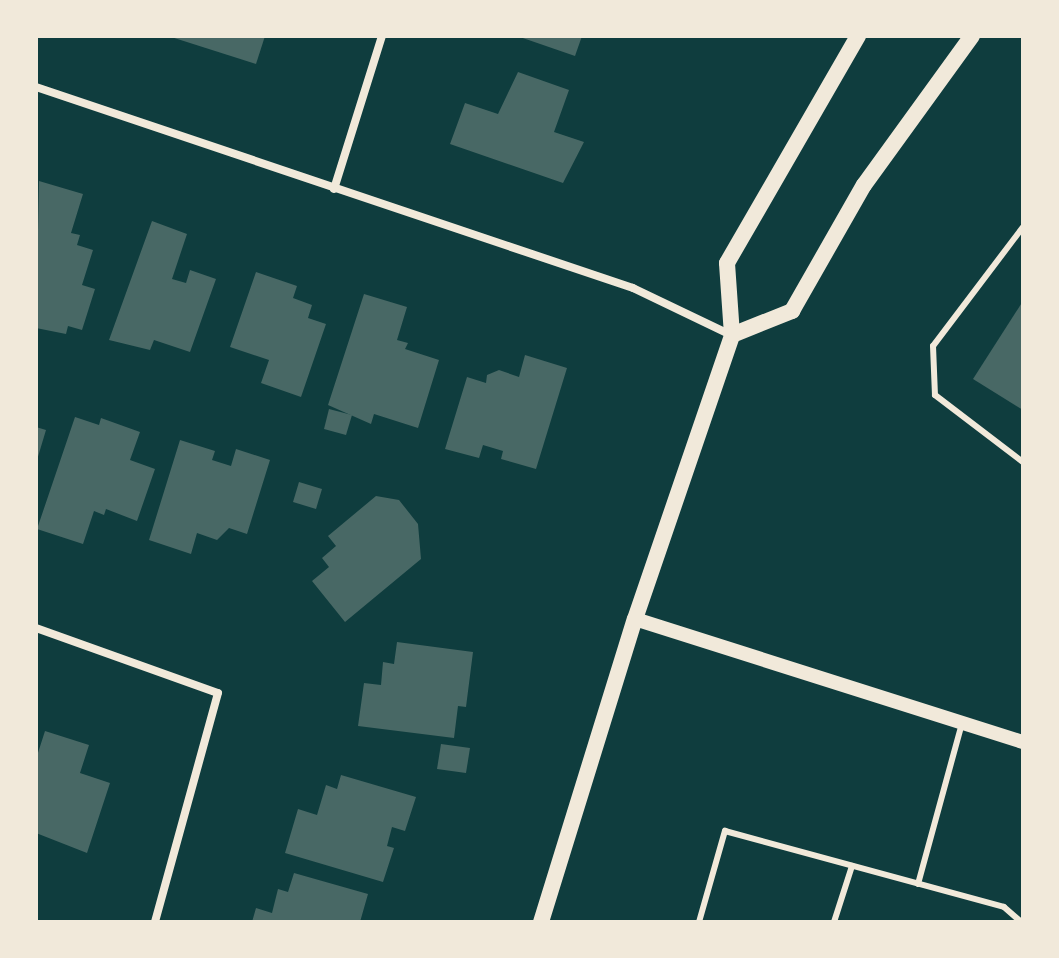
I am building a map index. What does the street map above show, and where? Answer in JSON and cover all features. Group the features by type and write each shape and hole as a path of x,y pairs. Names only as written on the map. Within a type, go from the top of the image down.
{"main road":[{"path":"541,922 635,619 732,335 727,263 858,36"},
{"path":"732,335 792,311 864,185 972,36"}],"street":[{"path":"334,189 382,36"},
{"path":"36,87 633,288 732,335"},
{"path":"635,619 1023,742"},
{"path":"36,628 218,693 155,922"}],"lane":[{"path":"1023,227 933,346 935,395 1023,462"},
{"path":"918,884 962,723"},
{"path":"699,922 725,831 1004,907 1021,922"},
{"path":"834,922 852,866"}],"building":[{"path":"168,36 265,36 256,64"},
{"path":"517,36 582,36 575,56"},
{"path":"518,72 569,90 554,132 584,142 563,183 450,144 465,103 498,114"},
{"path":"39,181 83,194 71,233 80,235 77,245 93,250 82,285 95,289 82,330 68,326 66,334 36,328"},
{"path":"152,221 187,234 172,279 186,283 190,270 216,279 190,352 154,340 150,350 109,340"},
{"path":"256,272 297,286 293,298 312,305 308,318 326,324 301,397 261,383 269,360 230,347"},
{"path":"364,294 407,307 397,340 408,343 405,349 439,360 418,428 374,414 371,424 328,405"},
{"path":"1023,301 1023,410 973,379"},
{"path":"525,355 567,368 536,469 501,459 503,451 483,445 479,458 445,449 467,377 486,383 487,375 499,370 519,377"},
{"path":"329,409 352,415 346,435 324,429"},
{"path":"75,417 99,425 101,418 140,432 130,460 155,469 137,521 106,509 104,515 94,511 83,544 37,529"},
{"path":"36,427 46,430 37,460 36,460"},
{"path":"180,440 215,451 212,460 231,466 236,449 270,460 247,534 229,528 217,540 197,533 191,554 149,540"},
{"path":"299,482 322,489 316,509 293,502"},
{"path":"376,496 399,500 418,524 421,559 345,622 312,581 329,567 322,558 336,546 328,536"},
{"path":"397,642 473,652 466,707 458,706 454,738 358,726 364,683 381,685 383,662 394,664"},
{"path":"45,731 89,745 80,773 110,783 87,853 36,833 36,759"},
{"path":"441,744 470,748 466,773 437,769"},
{"path":"341,775 416,797 405,831 392,827 387,846 394,848 383,882 285,853 298,809 317,815 326,785 337,789"},
{"path":"294,873 368,894 360,922 252,922 256,908 272,913 278,889 288,892"}]}
